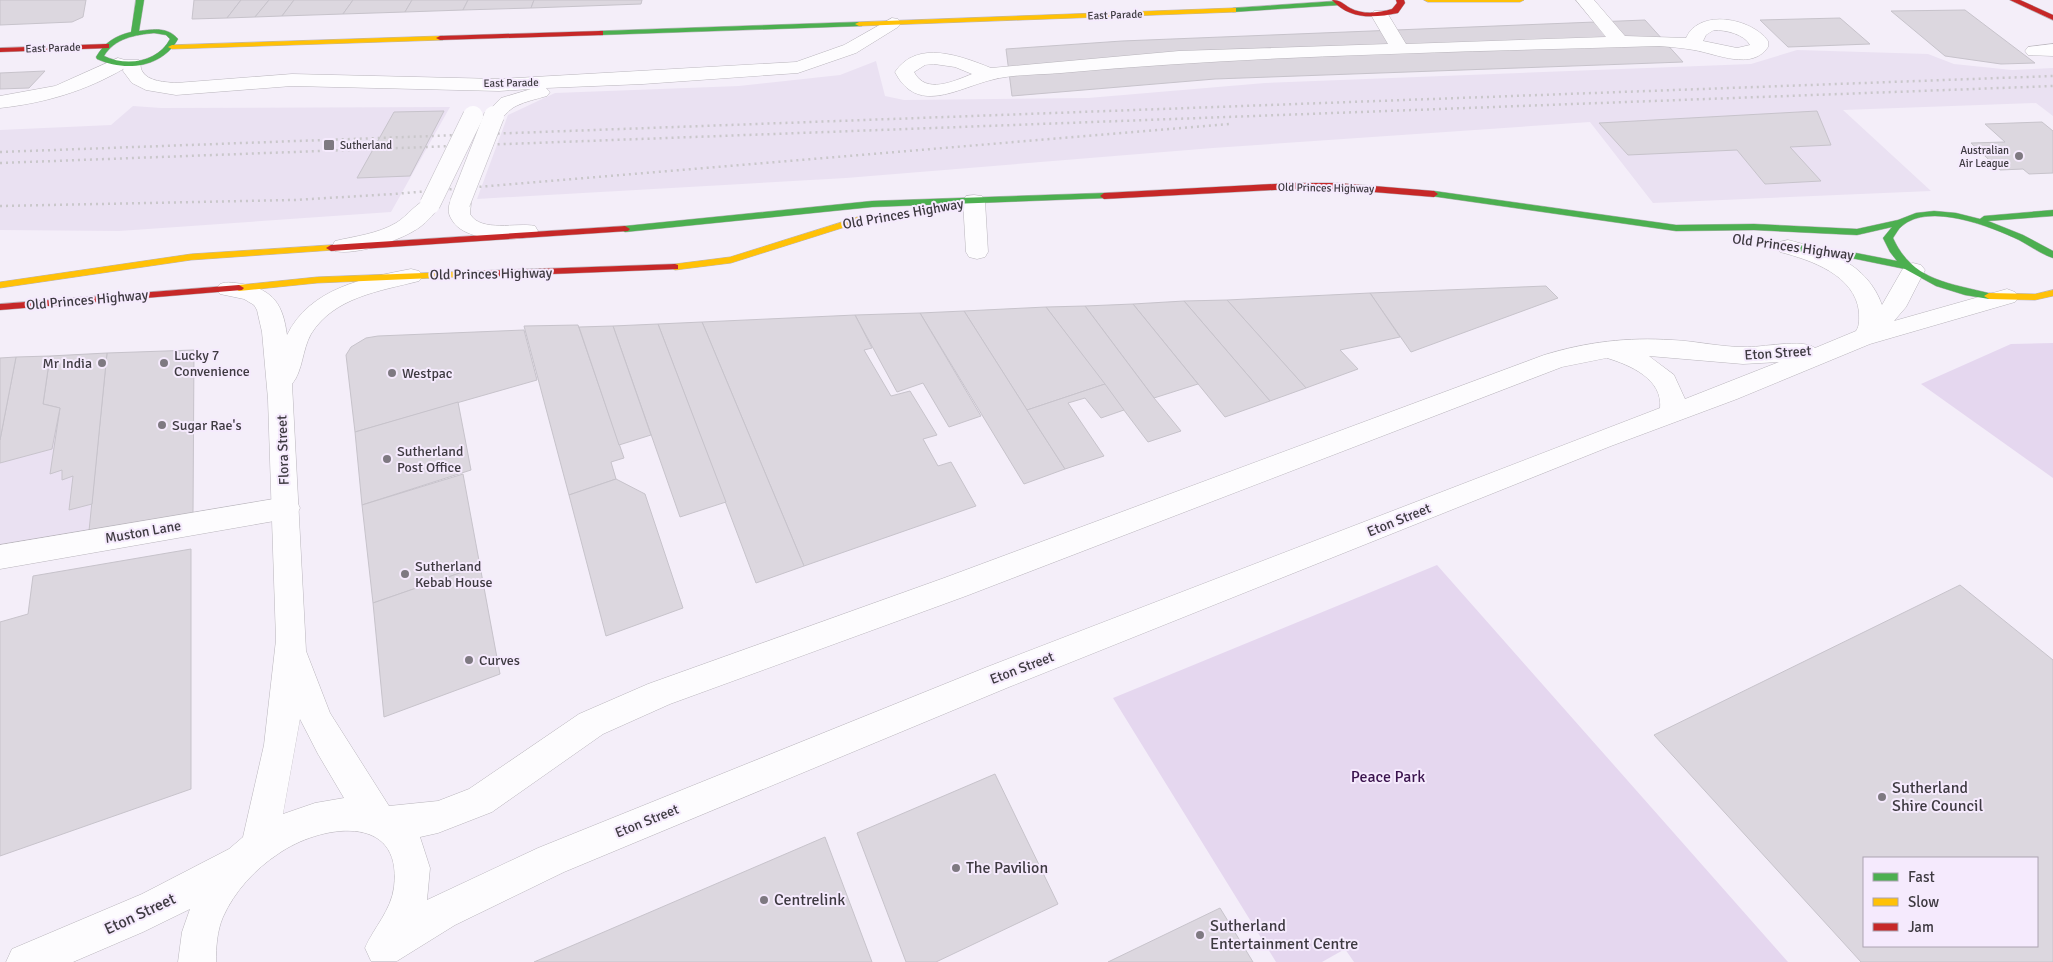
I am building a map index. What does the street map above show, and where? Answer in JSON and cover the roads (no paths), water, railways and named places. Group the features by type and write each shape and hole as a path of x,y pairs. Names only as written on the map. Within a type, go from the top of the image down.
{"street":[{"path":"135,33 140,0"},
{"path":"1337,1 1355,12 1380,15 1395,11 1401,4 1400,0"},
{"path":"1428,0 1520,0"},
{"path":"1585,0 1620,42"},
{"path":"2014,0 2053,18"},
{"name":"East Parade","path":"172,46 892,23 1254,9 1337,1"},
{"path":"1380,15 1400,50"},
{"name":"East Parade","path":"125,64 139,79 154,86 176,89 292,80 499,85 606,78 643,78 798,67 850,49 892,23"},
{"path":"0,102 34,98 79,86 125,64 156,57 172,46 174,39 168,33 154,31 135,33 106,46 100,57 106,62 125,64"},
{"path":"989,74 1179,58 1620,42 1660,41 1693,44"},
{"name":"East Parade","path":"0,50 106,46"},
{"path":"2034,51 2053,50"},
{"path":"643,78 524,95 508,102 494,116 460,202 458,209 461,218 473,228 485,231 694,230 707,233"},
{"path":"326,249 371,240 397,231 419,216 430,204 473,116 478,99 469,89 446,84 410,82"},
{"name":"Old Princes Highway","path":"0,284 191,256 621,230 728,221 872,204 1073,198 1293,186 1337,186 1464,197 1676,228 1744,240"},
{"path":"974,201 977,252"},
{"name":"Old Princes Highway","path":"0,307 316,280 687,267 720,263 820,231 876,216 974,201"},
{"path":"1973,220 2053,213"},
{"name":"Old Princes Highway","path":"1676,228 1754,227 1857,232 1927,215 1973,220"},
{"path":"1973,220 2011,232 2052,253"},
{"path":"1898,223 1888,238 1889,245 1893,252 1912,269 1934,280 1966,291 2013,298 2053,301"},
{"path":"1768,244 1822,258 1853,278 1867,296 1871,311 1866,334"},
{"name":"Old Princes Highway","path":"1768,244 1848,255 1912,269"},
{"path":"687,267 712,260 719,252 720,247"},
{"name":"Eton Street","path":"1866,334 1894,307 1912,269"},
{"path":"281,399 294,342 299,331 316,311 350,293 387,281 414,276"},
{"name":"Flora Street","path":"228,289 257,296 267,305 274,332 281,399 286,508 291,640 290,670 279,757 253,851"},
{"path":"2013,298 2040,297 2053,293"},
{"name":"Eton Street","path":"378,955 442,912 552,860 998,678 1728,393 1866,334 2013,298"},
{"path":"1605,348 1634,358 1660,375 1673,395 1672,414"},
{"name":"Eton Street","path":"25,962 86,940 154,909 294,826 329,814 362,815 381,821 438,817 480,801 590,724 659,694 955,587 1553,361 1605,348 1672,348 1743,356 1832,349"},
{"name":"Muston Lane","path":"0,557 286,508"},
{"name":"Flora Street","path":"291,640 301,682 318,724 381,821 406,844 411,858 413,874 406,911 398,930 378,955"},
{"path":"197,962 198,940 204,917 215,895 230,874 253,851"}],"railway":[{"path":"0,152 2053,76"},
{"path":"0,163 2053,86"},
{"path":"0,206 294,200 394,194 1230,124"}],"place":[{"name":"Sutherland","path":"329,145"},
{"name":"Australian Air League","path":"2019,156"},
{"name":"Mr India","path":"102,363"},
{"name":"Lucky 7 Convenience","path":"164,363"},
{"name":"Westpac","path":"392,373"},
{"name":"Sugar Rae's","path":"162,425"},
{"name":"Sutherland Post Office","path":"387,459"},
{"name":"Sutherland Kebab House","path":"405,574"},
{"name":"Curves","path":"469,660"},
{"name":"Sutherland Shire Council","path":"1882,797"},
{"name":"The Pavilion","path":"956,868"},
{"name":"Centrelink","path":"764,900"},
{"name":"Sutherland Entertainment Centre","path":"1200,935"}],"park label":[{"name":"Peace Park","path":"1388,777"}]}
